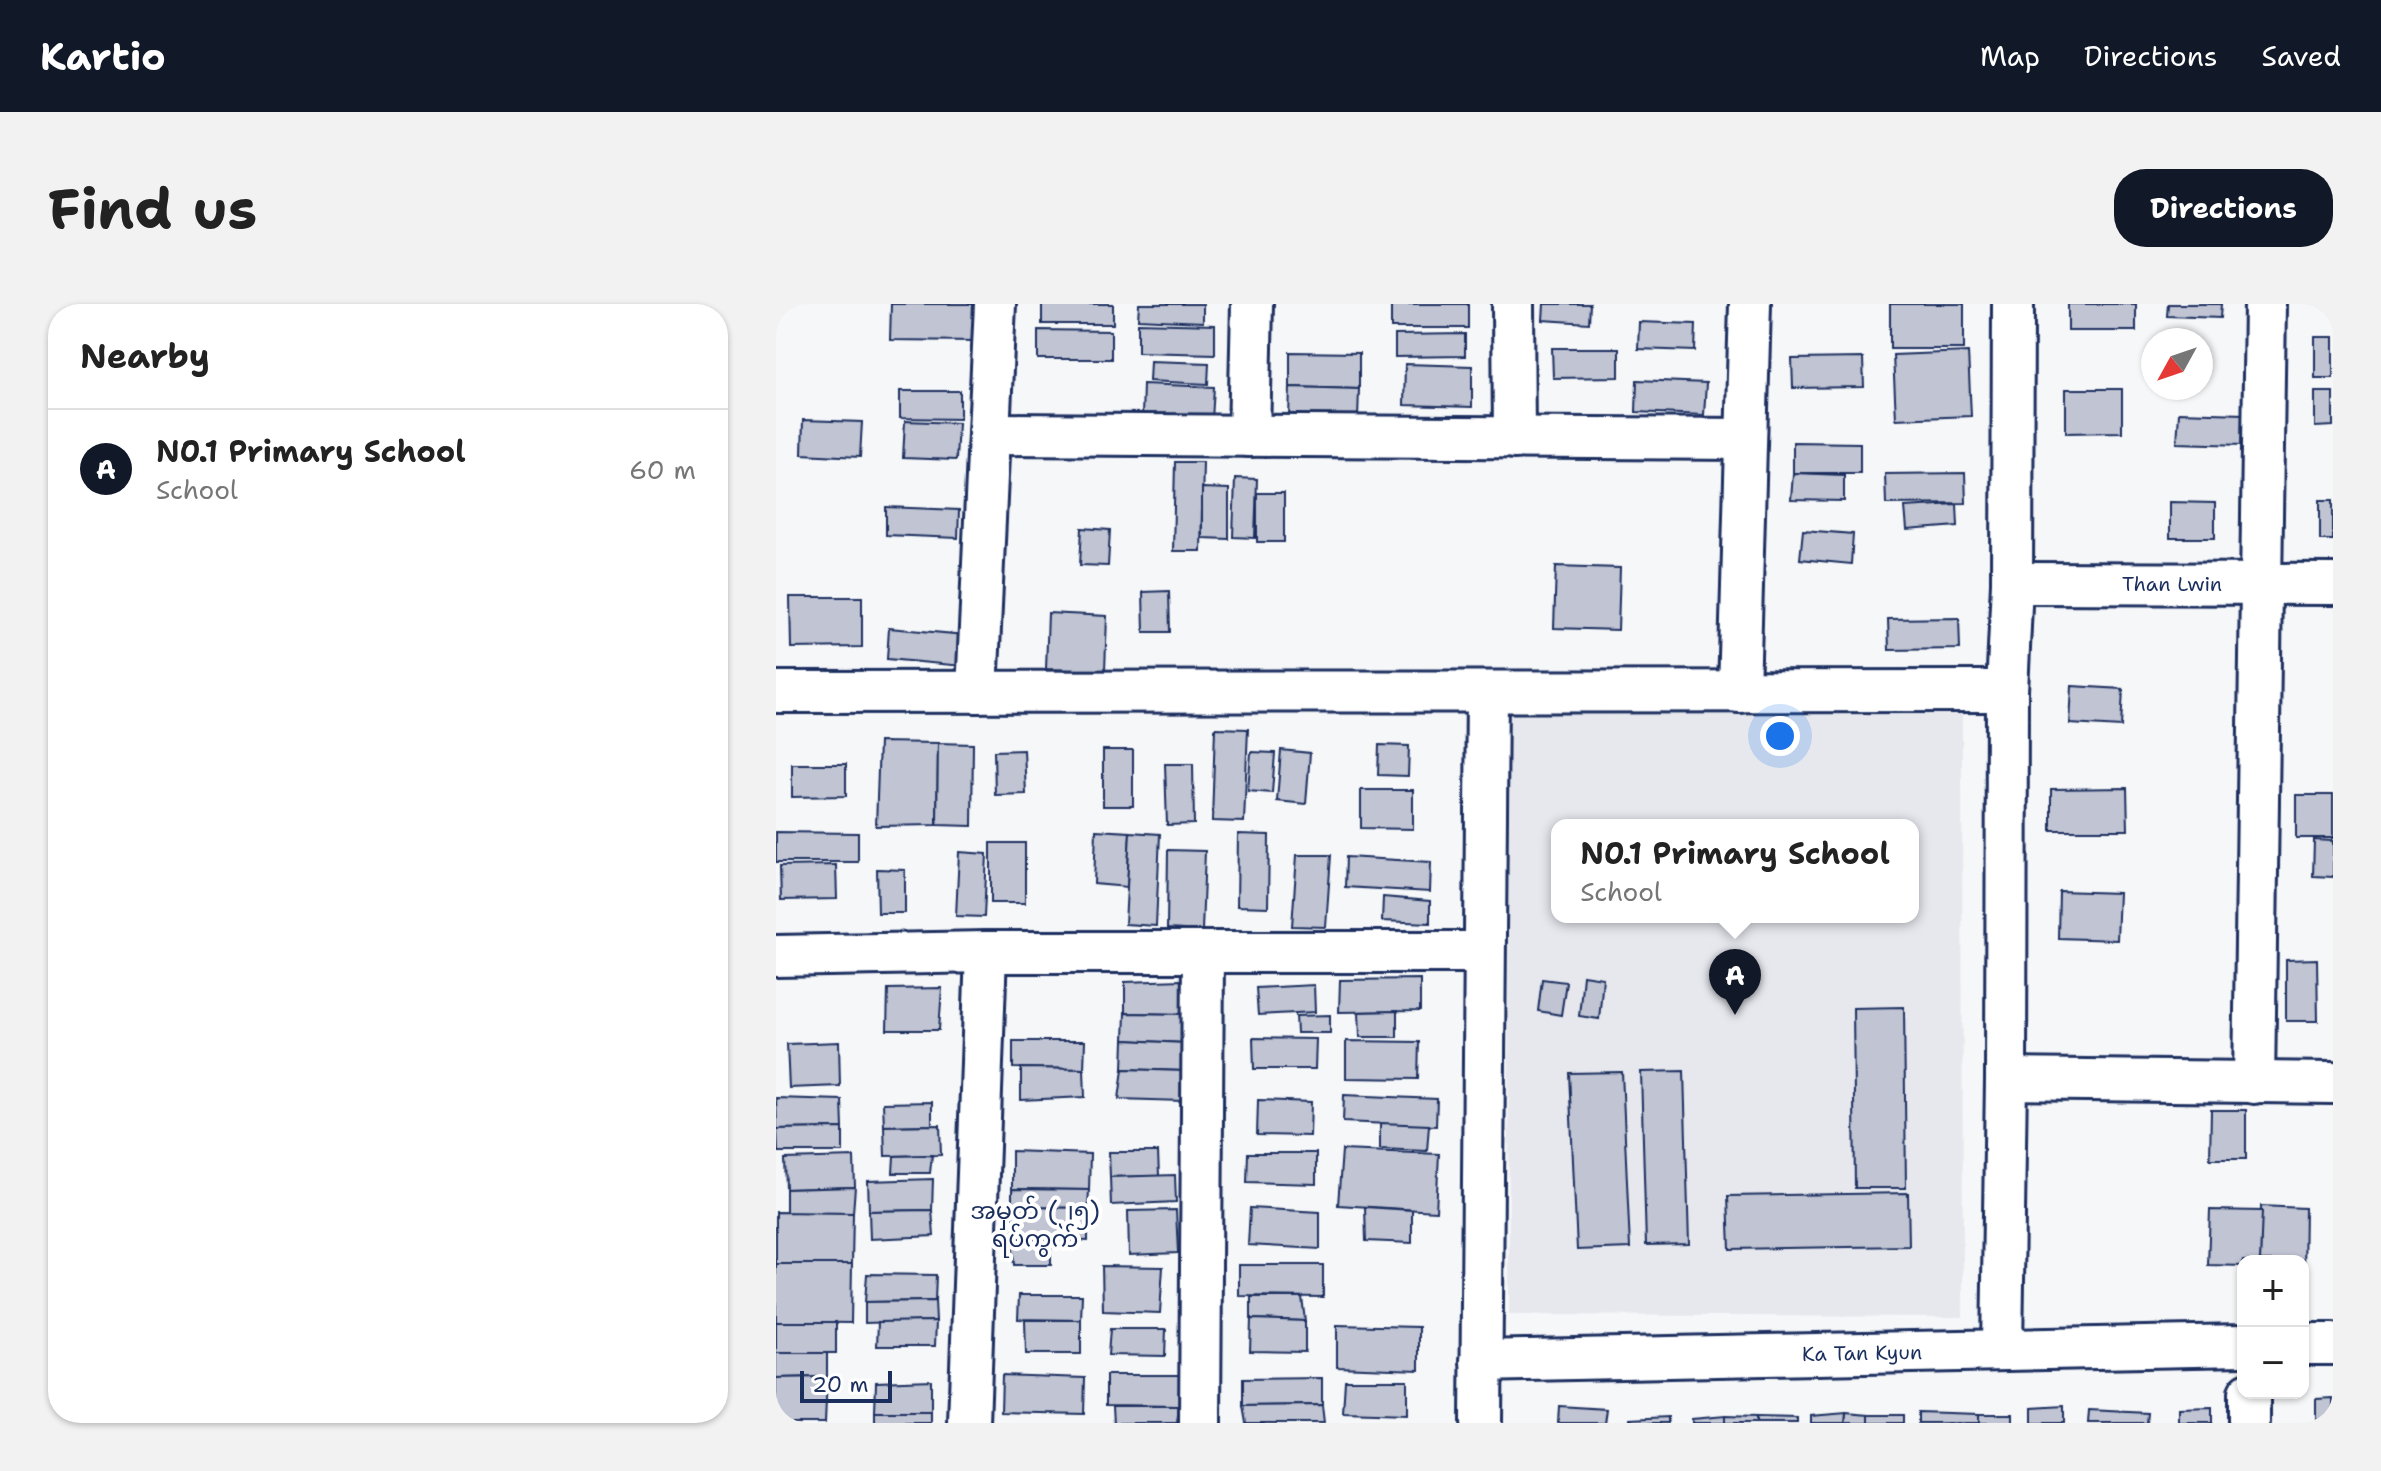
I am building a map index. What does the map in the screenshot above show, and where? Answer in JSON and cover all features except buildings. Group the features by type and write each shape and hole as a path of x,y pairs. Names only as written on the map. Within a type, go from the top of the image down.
{"street":[{"path":"977,692 995,304"},
{"path":"1249,436 1252,304"},
{"path":"1513,304 1514,438"},
{"path":"1739,692 1750,304"},
{"path":"2002,1350 2013,304"},
{"path":"2254,1083 2265,304"},
{"path":"989,434 1746,439"},
{"name":"Than Lwin","path":"2012,583 2333,584"},
{"path":"776,692 2007,691"},
{"path":"1481,1423 1487,692"},
{"path":"776,956 986,952 1484,952"},
{"path":"969,1423 986,952"},
{"path":"1200,1423 1203,953"},
{"path":"2006,1079 2333,1083"},
{"path":"2309,1344 2333,1344"},
{"name":"Ka Tan Kyun","path":"1481,1361 2237,1345"},
{"path":"2249,1399 2249,1423"}],"shaded area":[{"path":"1508,713 1962,715 1963,1317 1509,1315"}],"place":[{"name":"N0.1 Primary School","path":"1735,1015"}],"district":[{"name":"အမှတ် (၂၅) ရပ်ကွက်","path":"1035,1225"}]}
